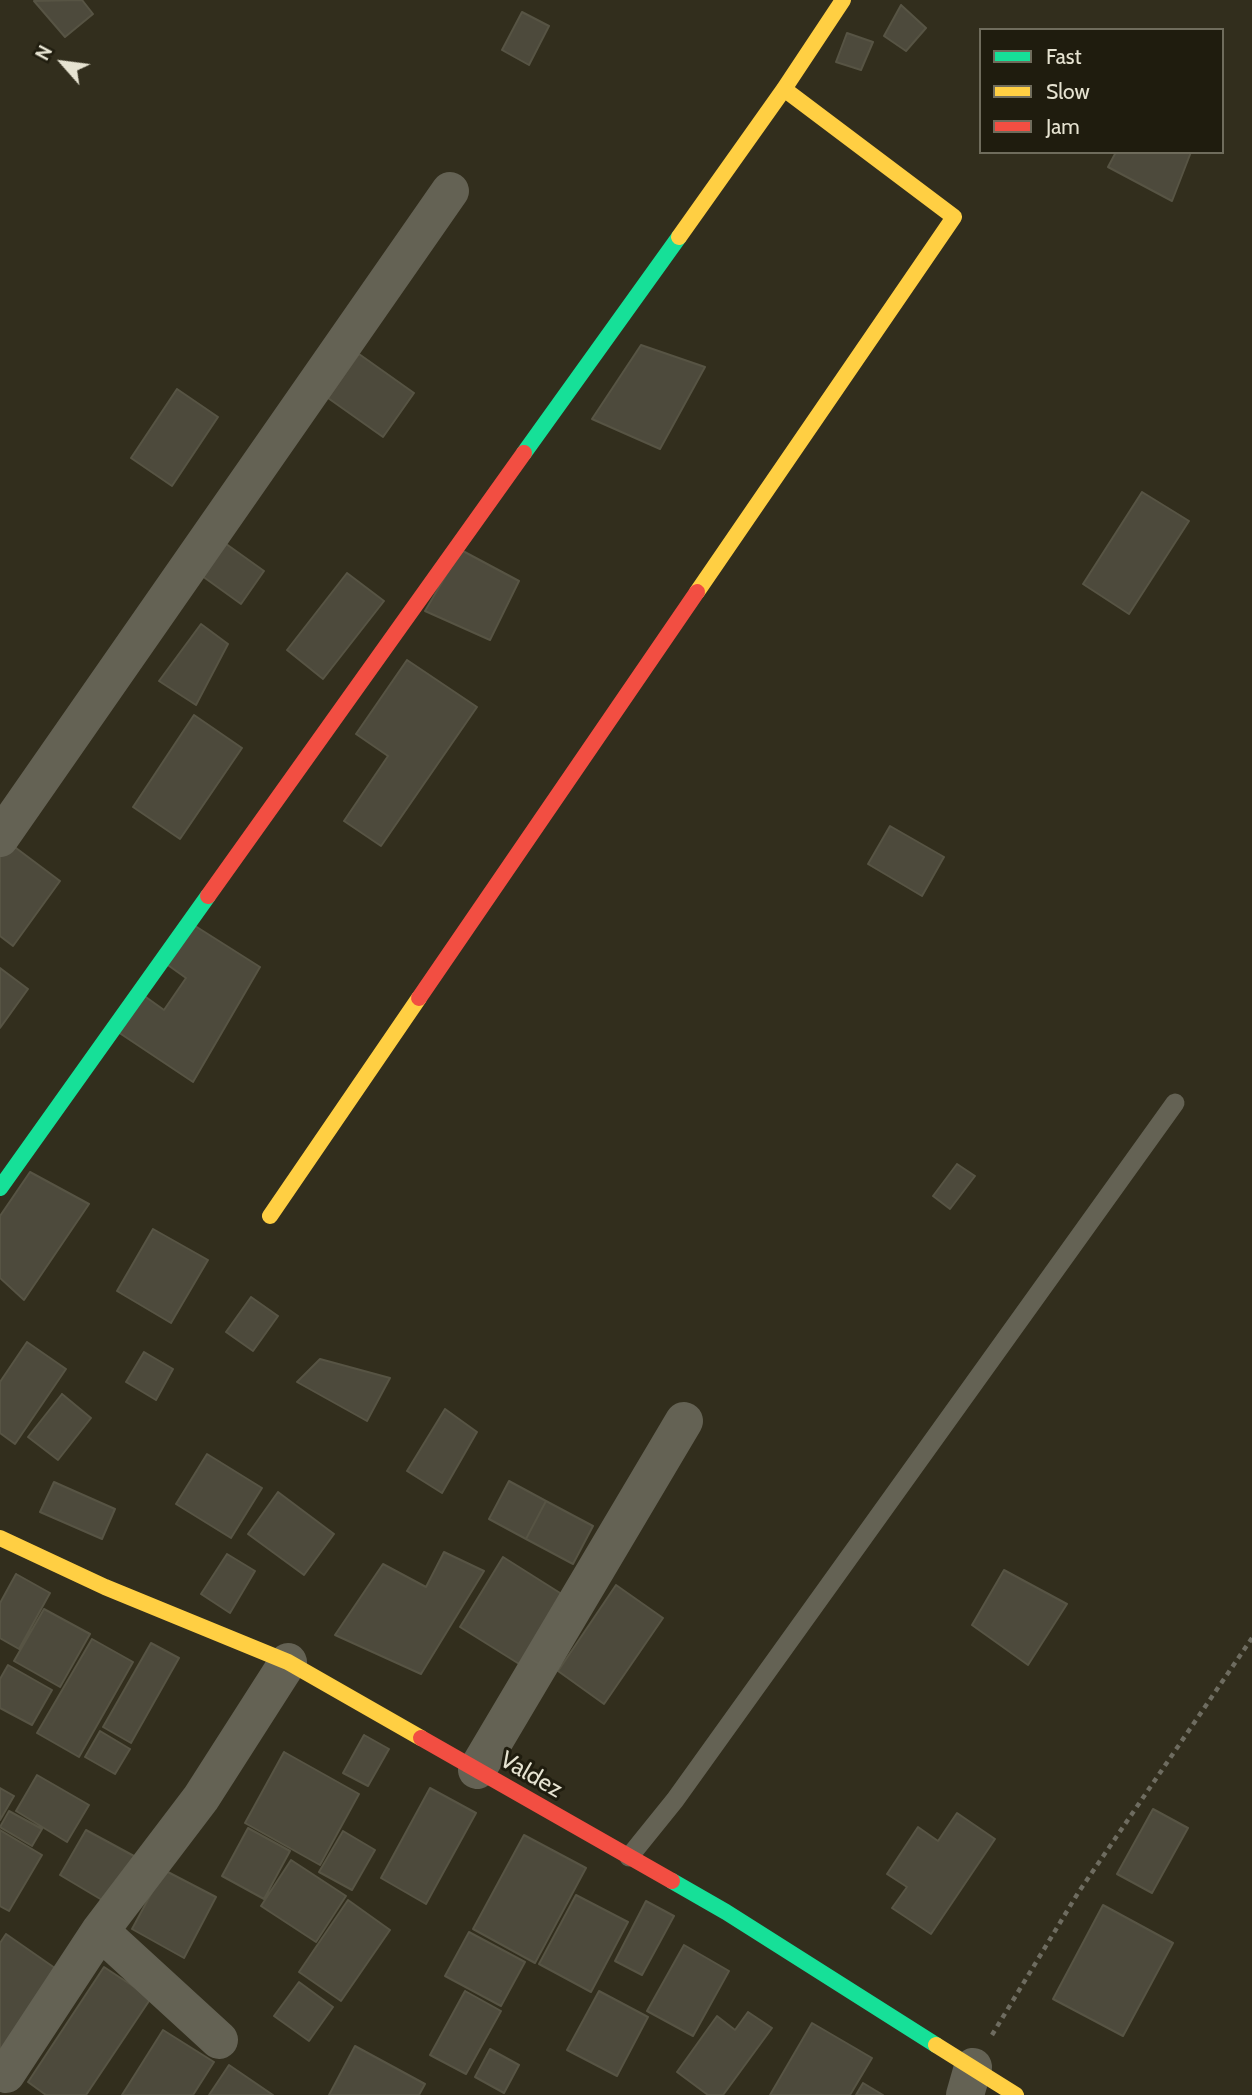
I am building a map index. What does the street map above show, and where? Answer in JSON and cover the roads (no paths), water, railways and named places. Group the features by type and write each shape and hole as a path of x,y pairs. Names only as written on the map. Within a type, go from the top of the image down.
{"street":[{"path":"0,1188 844,0"},
{"path":"271,1216 954,217 783,89"},
{"path":"0,838 450,191"},
{"path":"477,1770 684,1421"},
{"name":"Valdez","path":"0,1538 105,1587 288,1662 726,1912 969,2081 1016,2095"},
{"path":"6,2074 100,1931 201,1798 288,1662"},
{"path":"100,1931 219,2040"}],"lane":[{"path":"629,1857 675,1800 1175,1103"}]}
